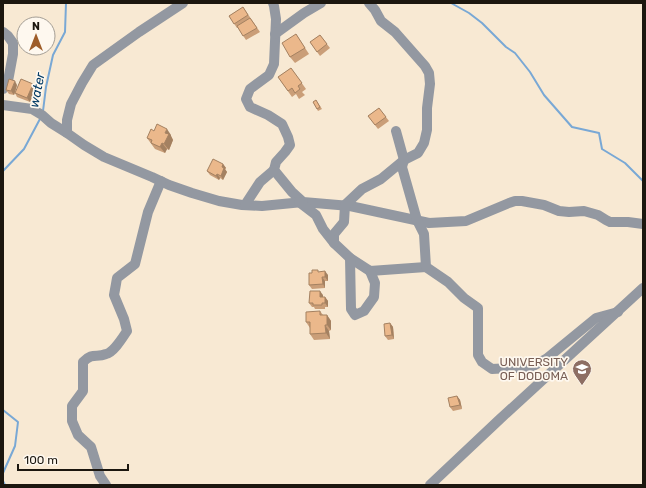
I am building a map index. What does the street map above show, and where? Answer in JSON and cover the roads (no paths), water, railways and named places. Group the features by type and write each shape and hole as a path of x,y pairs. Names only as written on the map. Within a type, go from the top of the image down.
{"street":[{"path":"67,133 67,120 71,104 93,65 183,3"},
{"path":"245,205 260,182 274,170 276,162 290,145 282,124 268,115 250,107 246,99 250,89 269,75 274,64 276,19 273,3"},
{"path":"275,34 304,13 321,3"},
{"path":"334,243 334,234 344,222 345,206 362,190 381,180 404,160 418,153 424,143 427,130 427,108 430,84 429,74 425,66 395,32 381,21 369,3"},
{"path":"3,32 8,36 12,43 12,54 8,81 3,90"},
{"path":"3,105 32,109 84,146 104,157 169,185 213,199 245,205 262,206 301,202 345,206 429,223 466,221 516,201 544,205 559,211 584,211 614,222 620,221 643,224"},
{"path":"396,130 404,160 402,168 417,220 424,234 426,267"},
{"path":"274,170 301,202 316,215 323,229 334,243 350,258 370,271 375,283 374,297 364,311 355,315 351,309 350,258"},
{"path":"106,485 100,476 90,447 78,435 72,421 72,406 83,391 83,362 88,357 107,354 118,345 127,331 114,294 117,278 135,264 148,212 161,181"},
{"path":"370,271 426,267 448,282 464,298 478,308 478,355 482,362 492,369 531,367 546,359 596,318 618,312"},
{"path":"375,283 389,270"},
{"path":"430,485 643,288"}],"waterway":[{"name":"water","path":"43,111 46,87 53,55 65,32 66,3"},
{"path":"451,3 469,13 482,23 506,47 515,53 530,72 544,95 572,127 599,133 602,149 625,163 643,181"},
{"name":"water","path":"3,171 24,149 41,117"},
{"name":"water","path":"3,410 18,422 15,446 3,473"},
{"name":"water","path":"3,481 5,485"}],"place":[{"name":"UNIVERSITY OF DODOMA","path":"582,386"}]}
